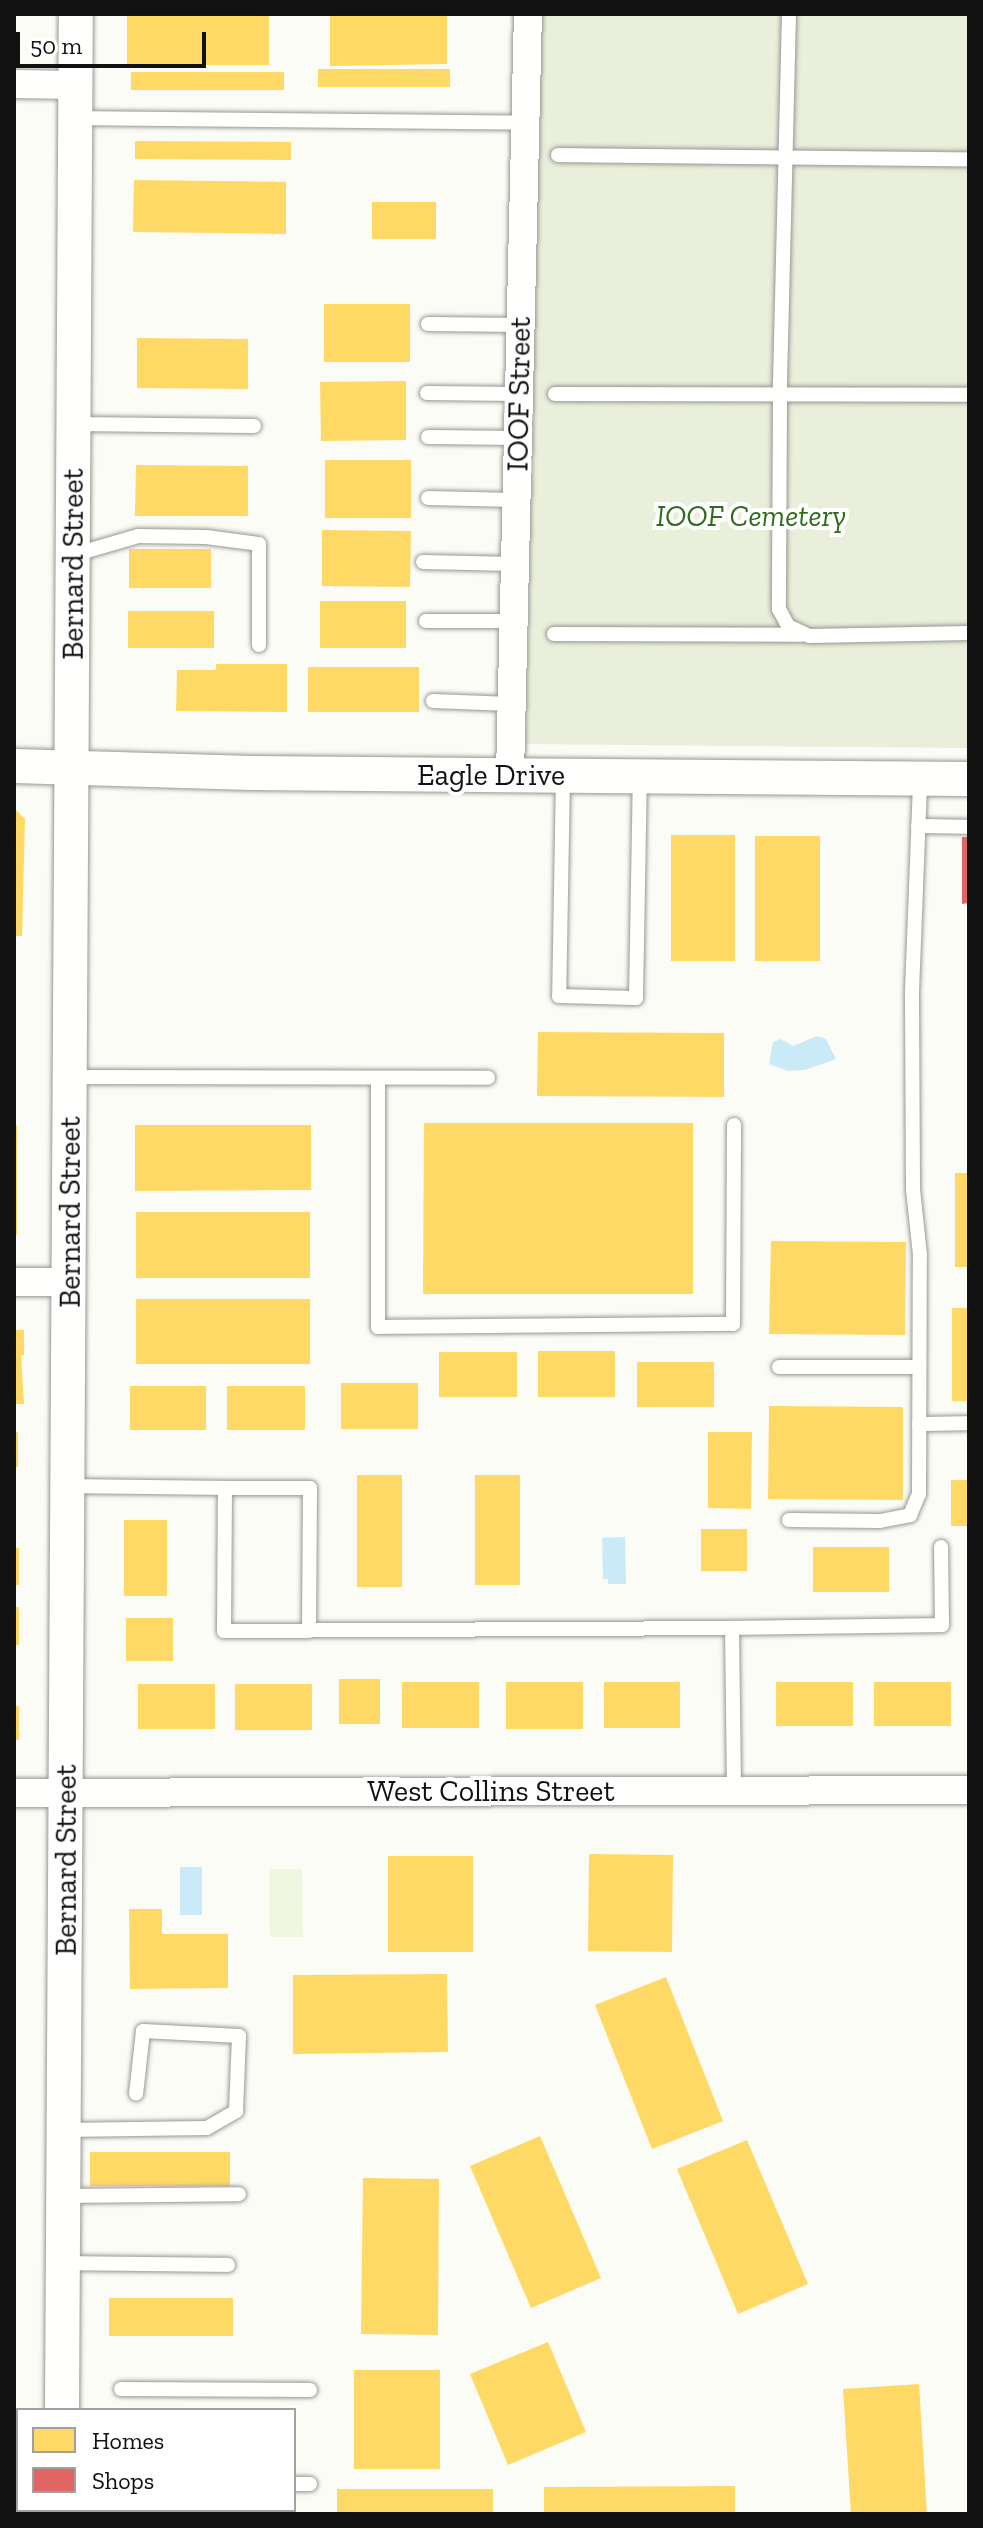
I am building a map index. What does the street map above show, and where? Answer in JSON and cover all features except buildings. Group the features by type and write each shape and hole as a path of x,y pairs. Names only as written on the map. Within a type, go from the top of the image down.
{"street":[{"name":"Bernard Street","path":"62,2408 76,14"},
{"name":"IOOF Street","path":"510,775 528,14"},
{"path":"14,84 75,85"},
{"name":"Eagle Drive","path":"14,766 969,779"},
{"path":"14,1282 69,1282"},
{"name":"West Collins Street","path":"14,1793 969,1790"}],"lane":[{"path":"789,14 778,603 788,626 803,635"},
{"path":"75,118 525,123"},
{"path":"558,155 969,159"},
{"path":"428,324 521,325"},
{"path":"427,393 519,394"},
{"path":"555,394 969,395"},
{"path":"74,424 254,426"},
{"path":"428,437 518,438"},
{"path":"428,498 516,500"},
{"path":"73,556 138,536 206,537 259,544 259,645"},
{"path":"423,562 515,564"},
{"path":"426,621 513,621"},
{"path":"554,634 969,633"},
{"path":"433,701 511,704"},
{"path":"563,775 559,996 636,998 640,776"},
{"path":"789,1520 880,1521 910,1515 919,1494 920,1255 913,1189 912,992 920,778"},
{"path":"918,826 969,827"},
{"path":"71,1077 488,1078"},
{"path":"378,1078 378,1327 733,1324 734,1125"},
{"path":"779,1367 919,1367"},
{"path":"919,1424 969,1423"},
{"path":"69,1486 310,1488 309,1631"},
{"path":"225,1488 224,1631 942,1625 941,1547"},
{"path":"732,1628 734,1790"},
{"path":"63,2130 207,2128 236,2111 239,2036 143,2031 136,2094"},
{"path":"62,2196 239,2194"},
{"path":"62,2263 228,2265"},
{"path":"121,2389 310,2390"},
{"path":"296,2484 310,2484"}],"green space":[{"name":"IOOF Cemetery","path":"541,14 969,14 969,748 526,744"},
{"path":"269,1869 302,1869 303,1937 270,1937"}],"water":[{"path":"817,1036 826,1039 836,1059 805,1070 788,1071 769,1064 773,1042 781,1039 793,1046"},
{"path":"625,1537 626,1584 608,1584 608,1579 603,1579 602,1538"},
{"path":"180,1867 202,1867 202,1915 180,1915"}]}
